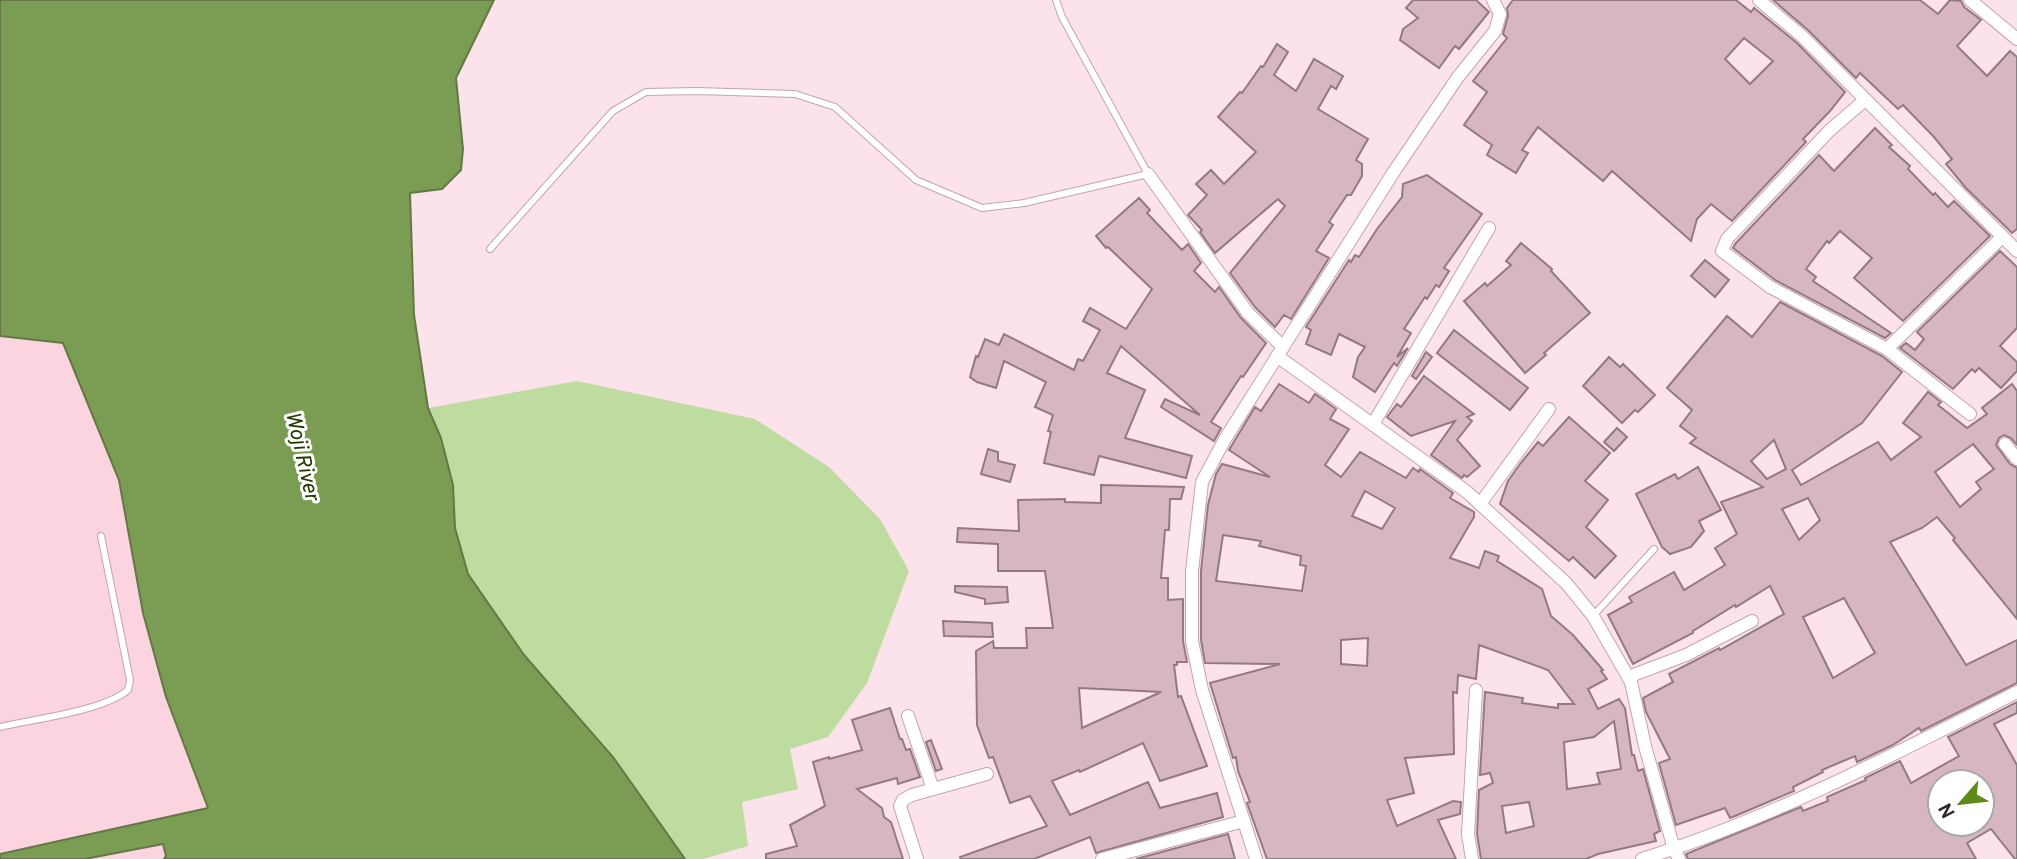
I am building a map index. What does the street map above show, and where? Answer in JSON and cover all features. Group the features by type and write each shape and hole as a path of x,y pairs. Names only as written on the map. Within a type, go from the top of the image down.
{"street":[{"path":"1255,859 1202,690 1192,641 1192,571 1202,482 1225,439 1393,173 1458,77 1495,31 1500,14 1493,0"},
{"path":"1759,0 1803,37 2017,251"},
{"path":"1970,0 2017,39"},
{"path":"1866,100 1821,139 1727,239 1722,251 1770,287 1887,349 1970,414"},
{"path":"1149,174 1248,313 1280,351 1373,424 1467,492 1566,583 1593,616 1631,682 1645,746 1676,854"},
{"path":"1373,424 1489,228"},
{"path":"1887,349 2002,237"},
{"path":"1480,504 1549,409"},
{"path":"2005,444 2017,459"},
{"path":"1628,677 1686,655 1752,621"},
{"path":"1472,859 1468,834 1476,690"},
{"path":"1642,859 1676,854 1831,784 2017,692"},
{"path":"908,716 933,789"},
{"path":"917,859 900,806 903,800 912,795 987,774"},
{"path":"1102,859 1244,821"}],"lane":[{"path":"490,249 613,111 646,92 795,94 835,107 916,180 982,208 1024,203 1149,174 1062,17 1056,0"},
{"path":"0,727 97,706 118,699 128,690 130,680 101,536"},
{"path":"1593,616 1654,549"}],"shaded area":[{"path":"0,336 63,343 119,480 143,613 166,697 208,809 0,854"},
{"path":"577,381 755,419 829,467 880,519 909,571 867,683 828,737 790,749 798,789 742,802 748,846 703,859 685,859 613,757 524,655 468,574 455,528 453,485 428,408"},
{"path":"164,844 164,859 85,859"}],"water":[{"name":"Woji River","path":"0,0 494,0 456,78 463,149 461,170 442,189 410,193 414,315 428,408 441,438 453,485 455,528 468,574 524,655 613,757 685,859 164,859 166,856 163,844 85,859 0,859 0,854 208,808 166,697 143,613 119,480 63,343 0,336"}],"building":[{"path":"1413,0 1476,0 1489,12 1459,49 1455,46 1439,68 1400,40 1403,29 1418,18 1406,8"},
{"path":"1513,0 1736,0 1751,12 1754,8 1797,43 1845,92 1803,139 1806,142 1732,221 1711,204 1697,219 1691,241 1612,171 1603,181 1538,127 1522,150 1528,153 1516,173 1487,155 1492,145 1464,125 1487,92 1473,81 1507,38 1503,34 1508,16 1507,8","holes":["1744,38 1773,61 1750,84 1725,59"]},
{"path":"1773,0 1920,0 1938,14 1950,0 1961,1 1964,7 1981,20 1957,46 1987,76 2010,51 2017,57 2017,229 2012,233 1965,187 1946,164 1952,159 1903,105 1898,109 1860,73 1856,78"},
{"path":"1277,44 1288,52 1274,75 1296,91 1314,59 1343,76 1336,89 1331,86 1318,109 1368,139 1356,160 1362,164 1362,176 1351,195 1347,195 1329,222 1333,225 1316,251 1329,258 1291,319 1284,315 1275,327 1255,307 1230,273 1285,206 1278,199 1215,253 1200,232 1202,230 1188,215 1207,195 1196,184 1211,170 1224,184 1256,152 1218,117 1240,92 1242,93"},
{"path":"1875,128 1933,195 1935,193 1948,207 1954,201 1990,236 1903,321 1854,278 1872,258 1840,231 1829,243 1827,241 1806,269 1816,277 1813,281 1891,333 1885,338 1775,280 1733,248 1819,155 1834,171"},
{"path":"1427,175 1482,214 1444,268 1449,271 1439,287 1436,285 1427,299 1425,297 1404,329 1411,333 1397,357 1408,348 1397,366 1394,363 1375,392 1353,377 1358,357 1365,347 1339,334 1331,355 1306,344 1311,330 1306,327 1349,260 1351,262 1355,255 1359,257 1402,197 1403,184"},
{"path":"1139,198 1150,210 1147,213 1182,250 1188,244 1201,263 1194,271 1215,292 1219,287 1241,318 1266,343 1211,422 1221,428 1214,441 1161,407 1165,399 1200,415 1121,346 1107,373 1145,390 1125,438 1192,456 1186,478 1099,456 1094,475 1044,463 1053,415 1035,407 1046,382 1004,361 996,388 970,377 976,356 978,357 985,339 999,345 1004,334 1074,370 1078,359 1083,361 1100,330 1083,321 1090,308 1126,329 1152,289 1096,236"},
{"path":"1521,243 1552,269 1590,313 1525,373 1464,301 1511,265 1506,261"},
{"path":"2000,251 2017,267 2017,328 2000,346 2017,362 2017,371 2001,388 1979,368 1975,372 1972,369 1953,389 1900,348 1906,343 1915,350 1924,339 1917,332"},
{"path":"1705,260 1729,280 1715,297 1691,276"},
{"path":"1780,302 1882,356 1902,372 1862,423 1792,470 1801,485 1878,442 1891,460 1921,437 1903,423 1928,392 1941,402 1938,405 1967,428 1987,414 1982,408 2012,384 2017,391 2017,445 2004,435 1996,445 2010,464 2017,468 2017,619 1937,517 1922,528 1890,542 1966,665 2017,640 2017,683 1921,731 1919,728 1893,745 1857,762 1855,756 1822,770 1823,772 1793,787 1794,791 1735,816 1730,818 1725,808 1676,825 1659,763 1670,759 1646,712 1643,698 1673,682 1669,674 1719,648 1720,650 1784,614 1770,586 1693,633 1633,664 1608,615 1632,602 1629,597 1674,572 1684,590 1725,565 1715,548 1737,534 1721,502 1763,487 1690,443 1696,438 1680,426 1692,410 1667,388 1727,316 1752,337","holes":["1774,440 1786,469 1767,479 1751,461","1973,444 1994,469 1976,482 1981,489 1960,507 1935,472","1808,498 1820,520 1799,540 1782,509","1844,598 1875,653 1833,678 1803,617"]},
{"path":"1454,330 1528,388 1510,410 1437,353"},
{"path":"1426,352 1432,357 1416,379 1412,376"},
{"path":"1609,357 1620,367 1623,364 1655,395 1622,423 1583,386"},
{"path":"1424,376 1474,414 1467,417 1472,421 1457,440 1480,466 1467,477 1464,475 1462,478 1431,455 1455,421 1411,436 1387,417 1397,404 1401,407"},
{"path":"1279,384 1309,403 1315,394 1336,409 1330,419 1349,429 1325,465 1341,477 1360,452 1406,478 1413,468 1419,472 1420,469 1453,493 1450,498 1474,512 1474,517 1450,558 1479,568 1485,551 1499,556 1497,561 1542,589 1551,616 1573,635 1603,670 1601,671 1607,679 1588,689 1598,709 1619,699 1625,708 1632,755 1638,771 1643,769 1660,831 1654,834 1656,841 1586,859 1481,859 1477,834 1479,790 1493,783 1490,773 1480,775 1485,692 1523,698 1522,703 1558,708 1558,704 1574,704 1548,670 1479,645 1476,679 1458,675 1457,693 1453,692 1454,754 1405,758 1414,793 1387,800 1397,826 1453,801 1461,802 1460,814 1438,820 1456,859 1267,859 1210,683 1280,664 1205,663 1201,640 1201,571 1208,505 1216,474 1222,464 1270,477 1229,450 1255,407 1261,411","holes":["1365,491 1395,508 1382,529 1352,516","1223,535 1261,541 1259,546 1301,556 1300,565 1306,566 1302,591 1216,581","1368,638 1367,666 1341,664 1341,640","1614,721 1621,769 1597,773 1600,784 1567,789 1564,742 1594,737","1529,802 1534,826 1506,833 1502,806"]},
{"path":"1569,417 1610,453 1585,481 1608,500 1586,527 1616,556 1595,578 1573,557 1569,561 1500,504 1508,481 1520,464 1538,442 1543,446"},
{"path":"1617,428 1627,437 1614,451 1604,442"},
{"path":"988,449 998,452 998,461 1015,465 1010,482 981,474"},
{"path":"1698,467 1721,510 1699,521 1704,531 1691,547 1670,554 1662,547 1636,494 1675,474 1678,479"},
{"path":"1101,485 1184,487 1181,499 1170,499 1169,530 1165,530 1161,578 1168,578 1168,600 1183,599 1183,641 1187,662 1177,662 1177,665 1174,665 1178,697 1181,696 1207,766 1160,781 1143,743 1080,772 1079,770 1052,781 1070,815 1148,782 1160,808 1217,793 1223,817 1096,853 1090,837 1034,859 961,859 960,857 1047,826 1030,796 1010,803 993,757 989,758 977,725 976,651 993,641 994,648 1027,648 1026,628 1053,628 1045,571 998,571 998,544 957,542 958,528 1019,531 1018,500 1065,499 1065,502 1101,503","holes":["1079,688 1161,692 1082,728"]},
{"path":"955,586 1007,587 1008,602 985,604 985,599 955,592"},
{"path":"943,621 992,623 993,637 944,636"},
{"path":"2017,702 2017,713 1994,724 2017,765 2017,859 1996,835 1996,768 1938,768 1959,756 1948,737"},
{"path":"890,708 900,739 906,750 910,749 920,777 898,784 897,778 857,789 882,808 884,817 891,822 903,859 766,859 766,854 797,846 790,825 825,806 813,762 862,750 852,720"},
{"path":"931,740 942,769 936,771 926,742"},
{"path":"1900,761 1911,783 1926,775 1926,838 1976,838 1967,843 1976,859 1688,859 1686,854 1801,807 1803,811 1828,801 1827,797"},
{"path":"1228,834 1235,859 1136,859"}]}
